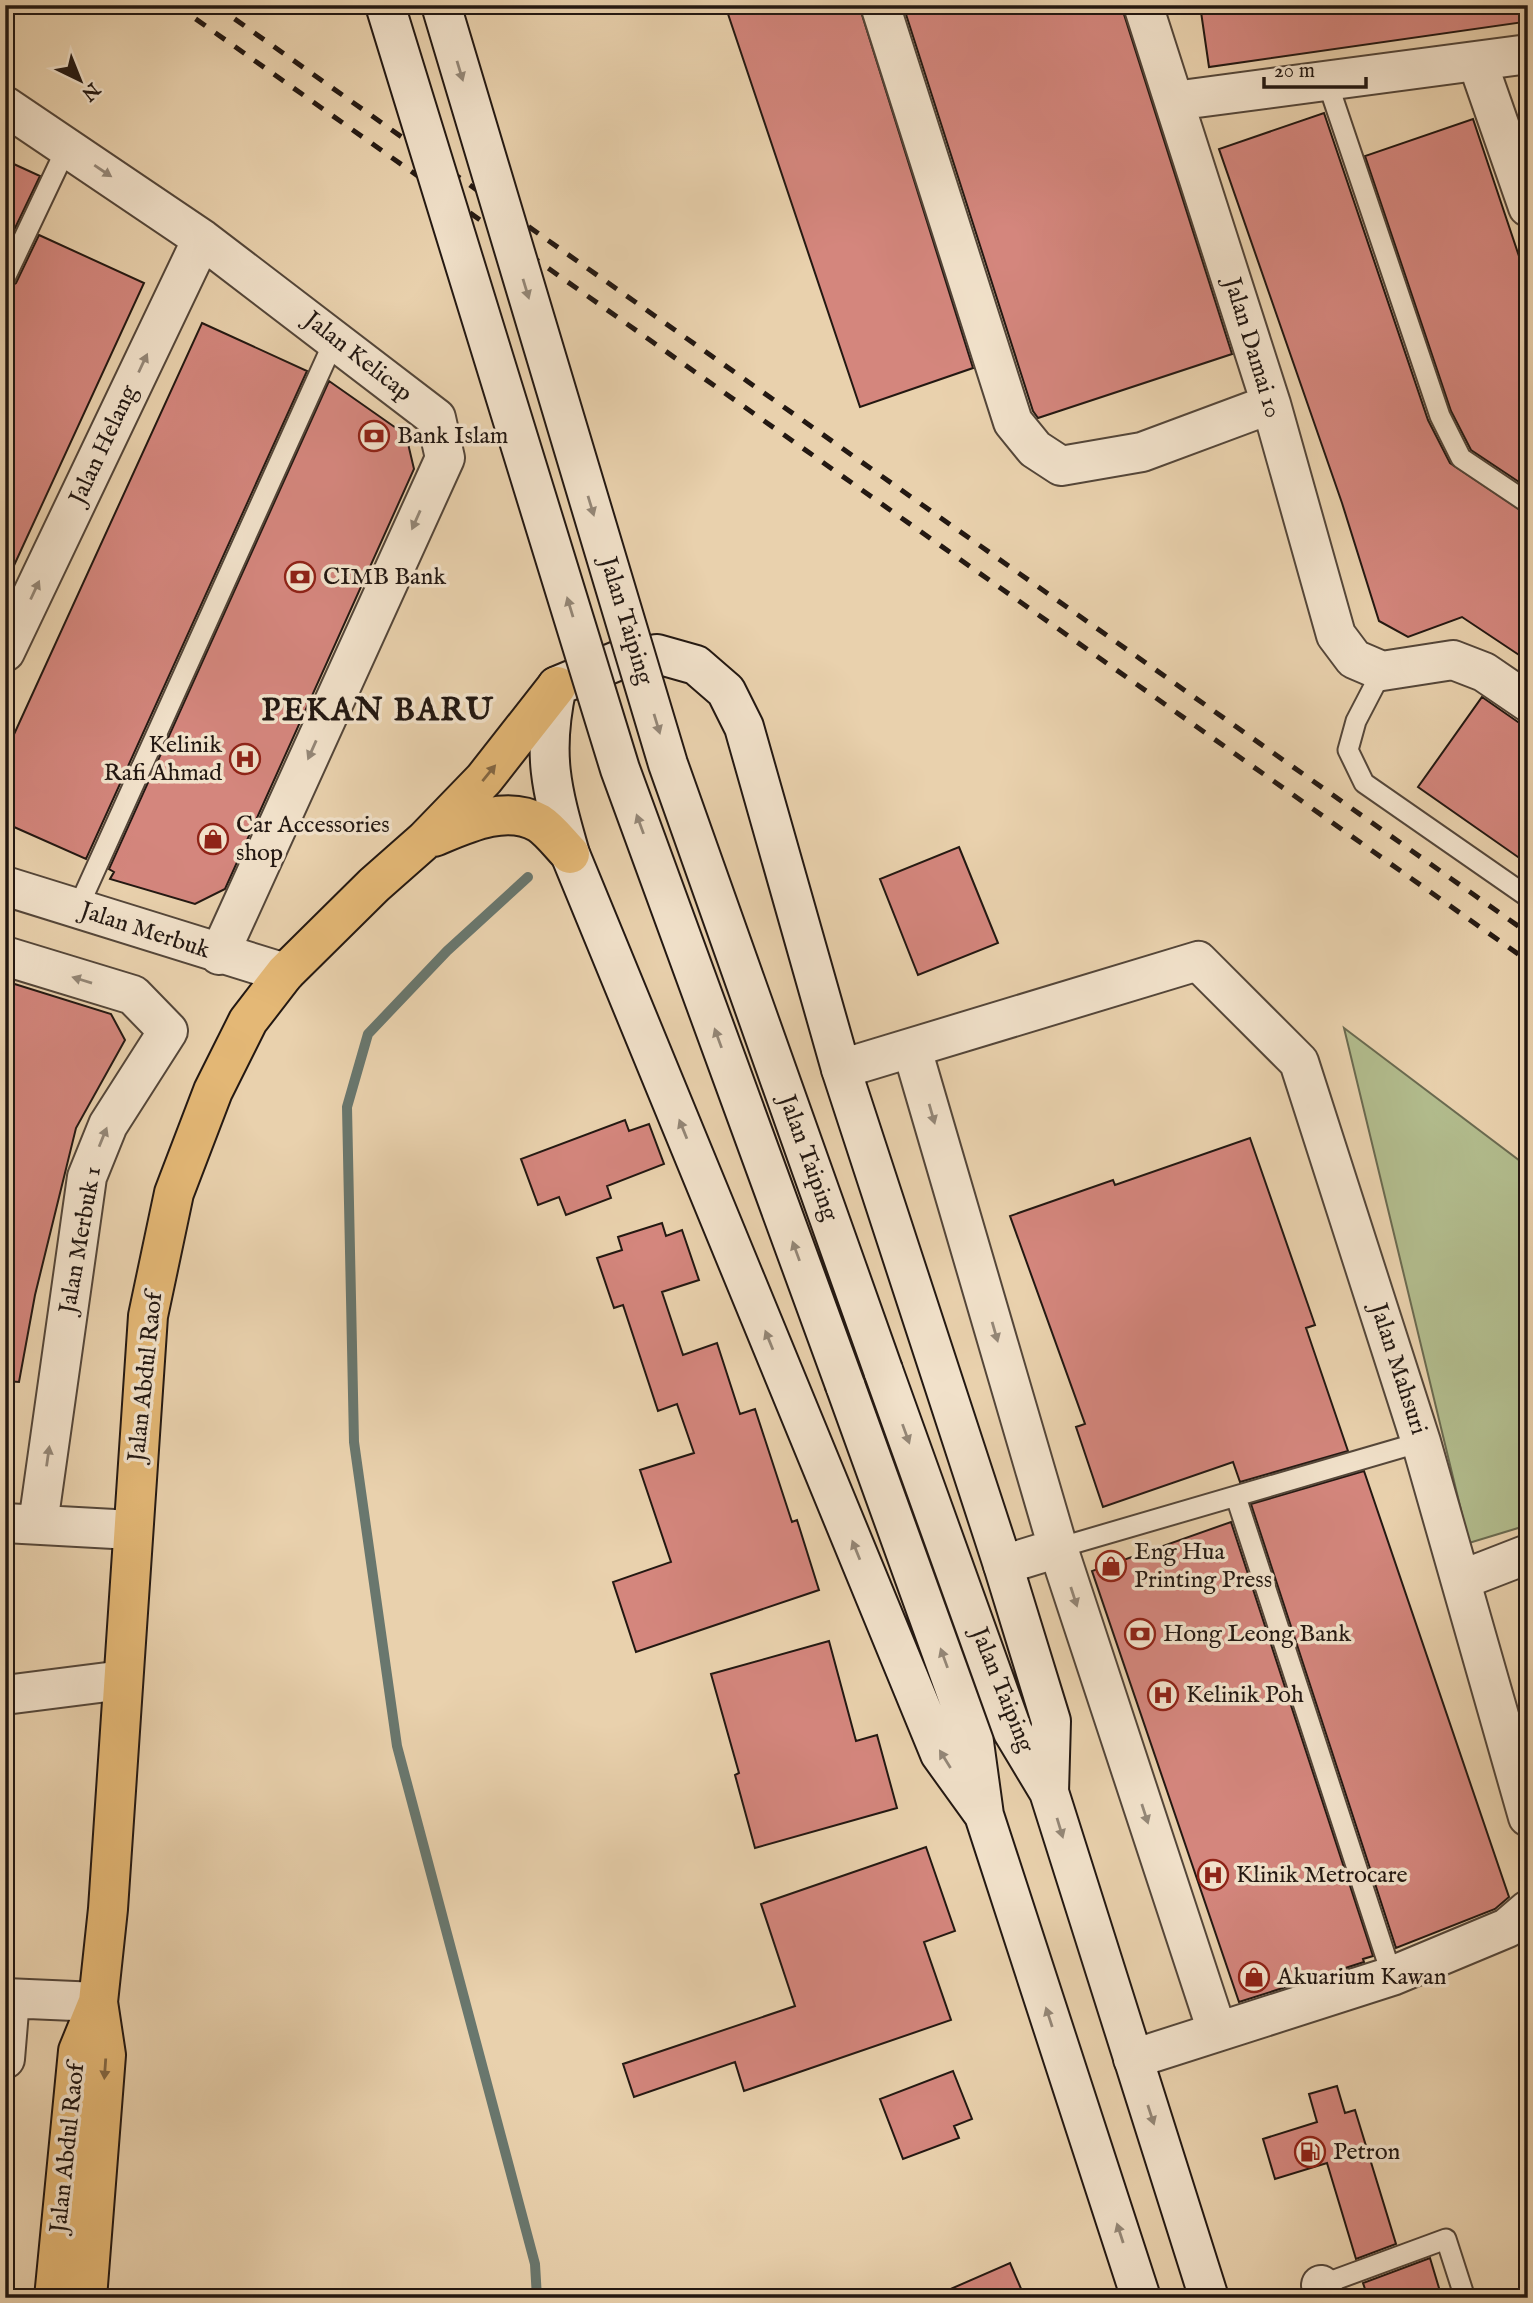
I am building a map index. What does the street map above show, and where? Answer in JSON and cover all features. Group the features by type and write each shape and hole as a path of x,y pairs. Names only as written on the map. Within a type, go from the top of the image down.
{"main road":[{"path":"425,841 484,779 557,685"},
{"path":"425,841 474,821 507,815 539,823 570,854"},
{"name":"Jalan Abdul Raof","path":"87,2298 106,2055 98,2002 148,1316 174,1193 214,1091 248,1021 285,973 373,885 425,841"},
{"name":"Jalan Abdul Raof","path":"54,2298 78,2050 98,2002"}],"street":[{"name":"Jalan Taiping","path":"385,5 620,769 974,1742 984,1815 1141,2298"},
{"name":"Jalan Taiping","path":"441,5 668,764 1013,1732 1049,1792 1209,2298"},
{"path":"880,5 1013,422 1035,449 1060,466 1142,452 1271,404"},
{"name":"Jalan Damai 10","path":"1143,5 1271,404 1336,635 1354,659 1382,671"},
{"path":"1174,101 1528,54"},
{"path":"1477,61 1528,208"},
{"name":"Jalan Kelicap","path":"5,106 202,239 436,418 444,458 219,954"},
{"name":"Jalan Helang","path":"5,652 202,239"},
{"path":"984,1815 940,1754 570,854 549,765 548,726 557,685 617,661 657,654 696,665 726,691 744,727 841,1069 1003,1565 1051,1721 1049,1792"},
{"path":"1382,671 1453,660 1484,672 1528,702"},
{"name":"Jalan Merbuk","path":"5,886 285,973"},
{"name":"Jalan Merbuk 1","path":"5,956 133,995 168,1031 108,1125 87,1177 22,1524"},
{"name":"Jalan Mahsuri","path":"912,1049 1198,961 1299,1062 1421,1442 1528,1817"},
{"path":"841,1069 912,1049 1058,1548 1217,2031"},
{"path":"22,1524 132,1530"},
{"path":"1003,1565 1058,1548"},
{"path":"1461,1580 1528,1554"},
{"path":"5,1695 123,1680"},
{"path":"1133,2059 1392,1976 1507,1928 1528,1910"},
{"path":"5,2059 8,1999 98,2002"}],"lane":[{"path":"1326,81 1440,416 1461,458 1528,503"},
{"path":"5,278 67,147"},
{"path":"77,910 335,339"},
{"path":"1382,671 1356,721 1348,750 1364,783 1528,897"},
{"path":"1058,1548 1421,1442"},
{"path":"1236,1497 1392,1976"},
{"path":"1323,2291 1446,2239 1465,2298"}],"green space":[{"path":"1344,1028 1528,1167 1528,1525 1469,1543"}],"building":[{"path":"725,5 859,5 973,368 860,407"},
{"path":"903,5 1121,5 1232,354 1038,418 1033,411"},
{"path":"1200,5 1523,5 1524,22 1209,67"},
{"path":"1324,113 1428,420 1450,463 1528,515 1528,661 1462,617 1408,637 1379,621 1342,503 1219,149"},
{"path":"1473,119 1528,283 1528,488 1471,450 1451,411 1365,156"},
{"path":"5,160 40,176 5,249"},
{"path":"39,235 144,283 5,585 5,290 16,283"},
{"path":"202,323 307,371 86,859 5,823 5,754"},
{"path":"329,381 406,435 414,469 225,889 195,904 110,879 114,872 109,869"},
{"path":"1482,697 1528,729 1528,864 1418,787"},
{"path":"959,847 998,943 918,975 880,879"},
{"path":"5,981 111,1014 125,1040 76,1128 35,1295 19,1382 5,1381"},
{"path":"625,1120 629,1131 649,1124 664,1164 607,1186 611,1198 566,1215 559,1197 538,1205 521,1159"},
{"path":"1250,1138 1315,1325 1306,1328 1348,1451 1240,1482 1233,1462 1103,1507 1076,1427 1085,1424 1010,1216 1113,1180 1115,1185"},
{"path":"662,1223 666,1236 682,1230 699,1280 662,1292 683,1355 717,1343 740,1414 755,1409 792,1522 797,1520 819,1590 636,1652 613,1582 671,1562 640,1470 694,1453 677,1404 658,1411 623,1305 614,1308 597,1258 622,1250 618,1237"},
{"path":"1364,1471 1509,1897 1495,1909 1396,1948 1251,1504"},
{"path":"1231,1522 1373,1956 1363,1959 1364,1962 1239,2002 1092,1571"},
{"path":"829,1641 856,1741 877,1735 897,1808 755,1848 735,1775 739,1773 711,1674"},
{"path":"926,1847 955,1931 924,1942 951,2020 744,2091 735,2062 634,2097 623,2064 795,2006 761,1904"},
{"path":"953,2071 972,2119 954,2126 959,2138 903,2159 880,2099"},
{"path":"1337,2086 1345,2113 1355,2110 1396,2244 1356,2259 1327,2163 1275,2179 1263,2139 1317,2122 1309,2094"},
{"path":"1430,2258 1442,2298 1368,2298 1363,2283"},
{"path":"1010,2263 1025,2298 930,2298"}],"waterway":[{"path":"528,877 447,951 368,1034 347,1107 354,1442 397,1746 535,2264 537,2298"}],"railway":[{"path":"176,5 1528,961"},
{"path":"215,5 1528,933"}],"place":[{"name":"Bank Islam","path":"374,436"},
{"name":"CIMB Bank","path":"300,577"},
{"name":"Kelinik Rafi Ahmad","path":"245,759"},
{"name":"Car Accessories shop","path":"213,839"},
{"name":"Eng Hua Printing Press","path":"1111,1566"},
{"name":"Hong Leong Bank","path":"1140,1634"},
{"name":"Kelinik Poh","path":"1163,1695"},
{"name":"Klinik Metrocare","path":"1213,1875"},
{"name":"Akuarium Kawan","path":"1254,1977"},
{"name":"Petron","path":"1310,2152"}],"district":[{"name":"PEKAN BARU","path":"378,711"}]}
